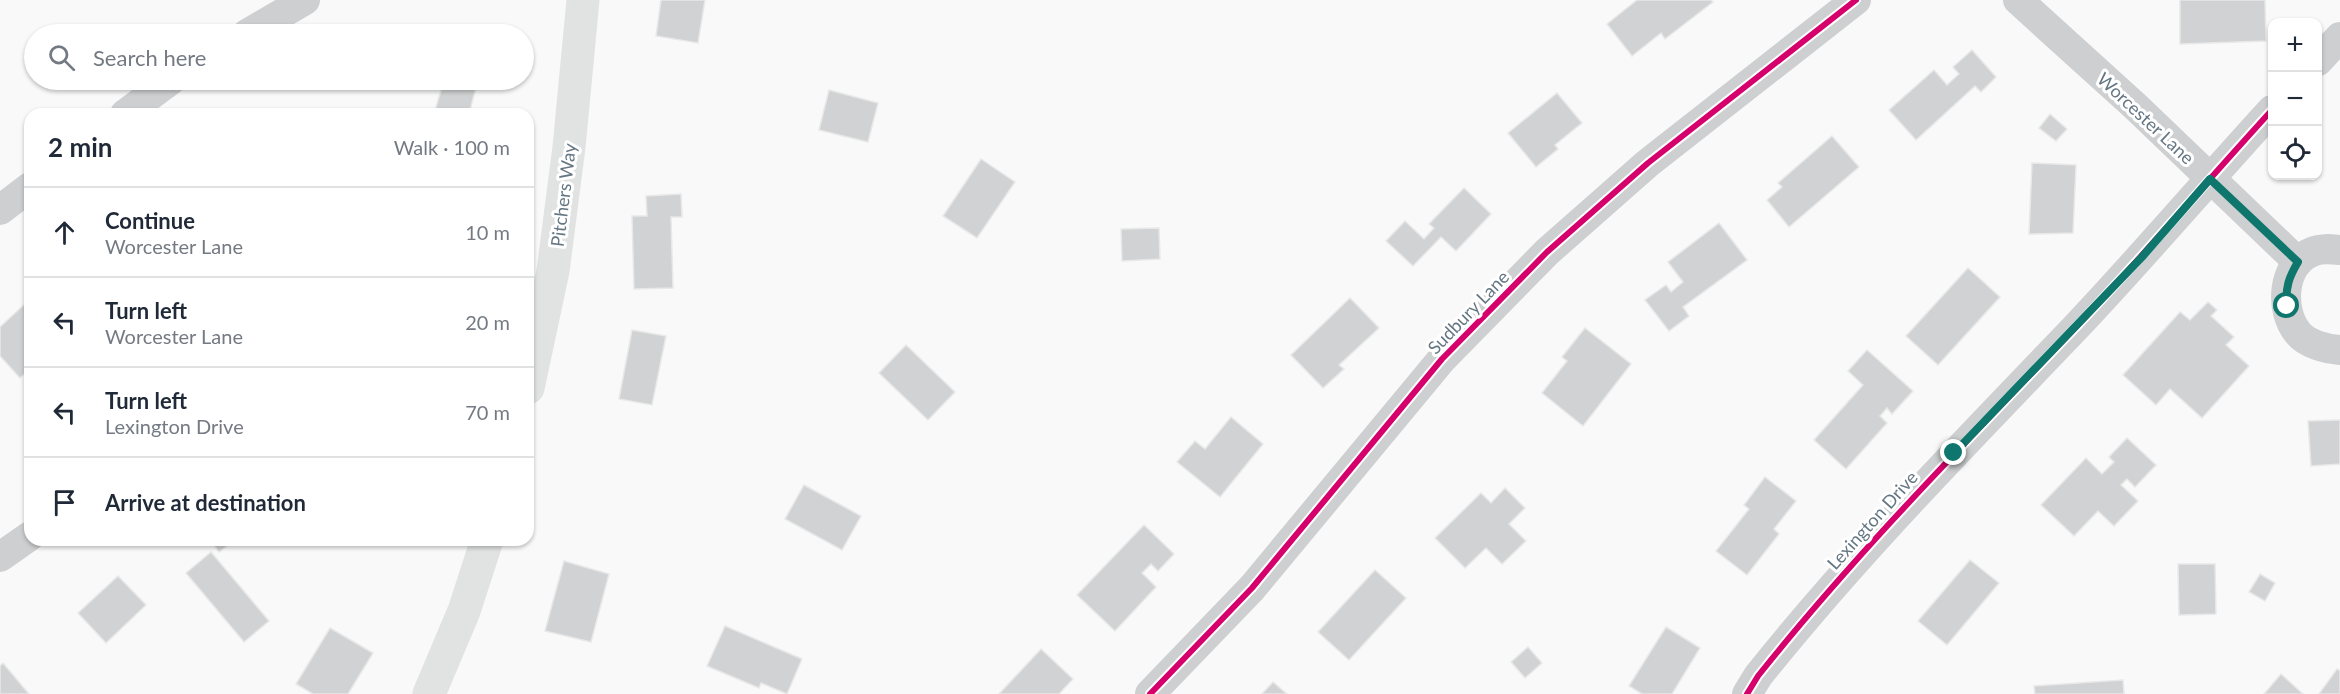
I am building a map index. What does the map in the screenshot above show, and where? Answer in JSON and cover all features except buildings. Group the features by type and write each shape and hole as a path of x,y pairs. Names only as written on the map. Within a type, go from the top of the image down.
{"main road":[{"name":"Pitchers Way","path":"534,357 553,271 569,147 583,0"},
{"path":"429,694 464,611 485,546"}],"street":[{"path":"264,24 305,0"},
{"name":"Sudbury Lane","path":"1150,694 1252,588 1442,359 1540,260 1648,163 1856,0"},
{"name":"Worcester Lane","path":"2018,0 2298,262"},
{"path":"2322,57 2340,37"},
{"path":"133,108 157,90"},
{"name":"Lexington Drive","path":"1747,694 1758,676 1792,634 1866,548 2125,274 2268,114"},
{"path":"0,210 24,192"},
{"path":"2340,250 2312,252 2298,262 2288,279 2286,294 2291,321 2298,333 2307,341 2320,347 2340,350"},
{"path":"0,557 24,540"}],"cycle path":[{"path":"1150,694 1252,588 1442,359 1547,252 1648,163 1856,0"},
{"path":"1747,694 1758,676 1834,585 1954,454 2102,299 2268,114"}],"route":[{"path":"1954,453 2142,257 2210,179 2298,262 2288,279 2287,306"}]}
